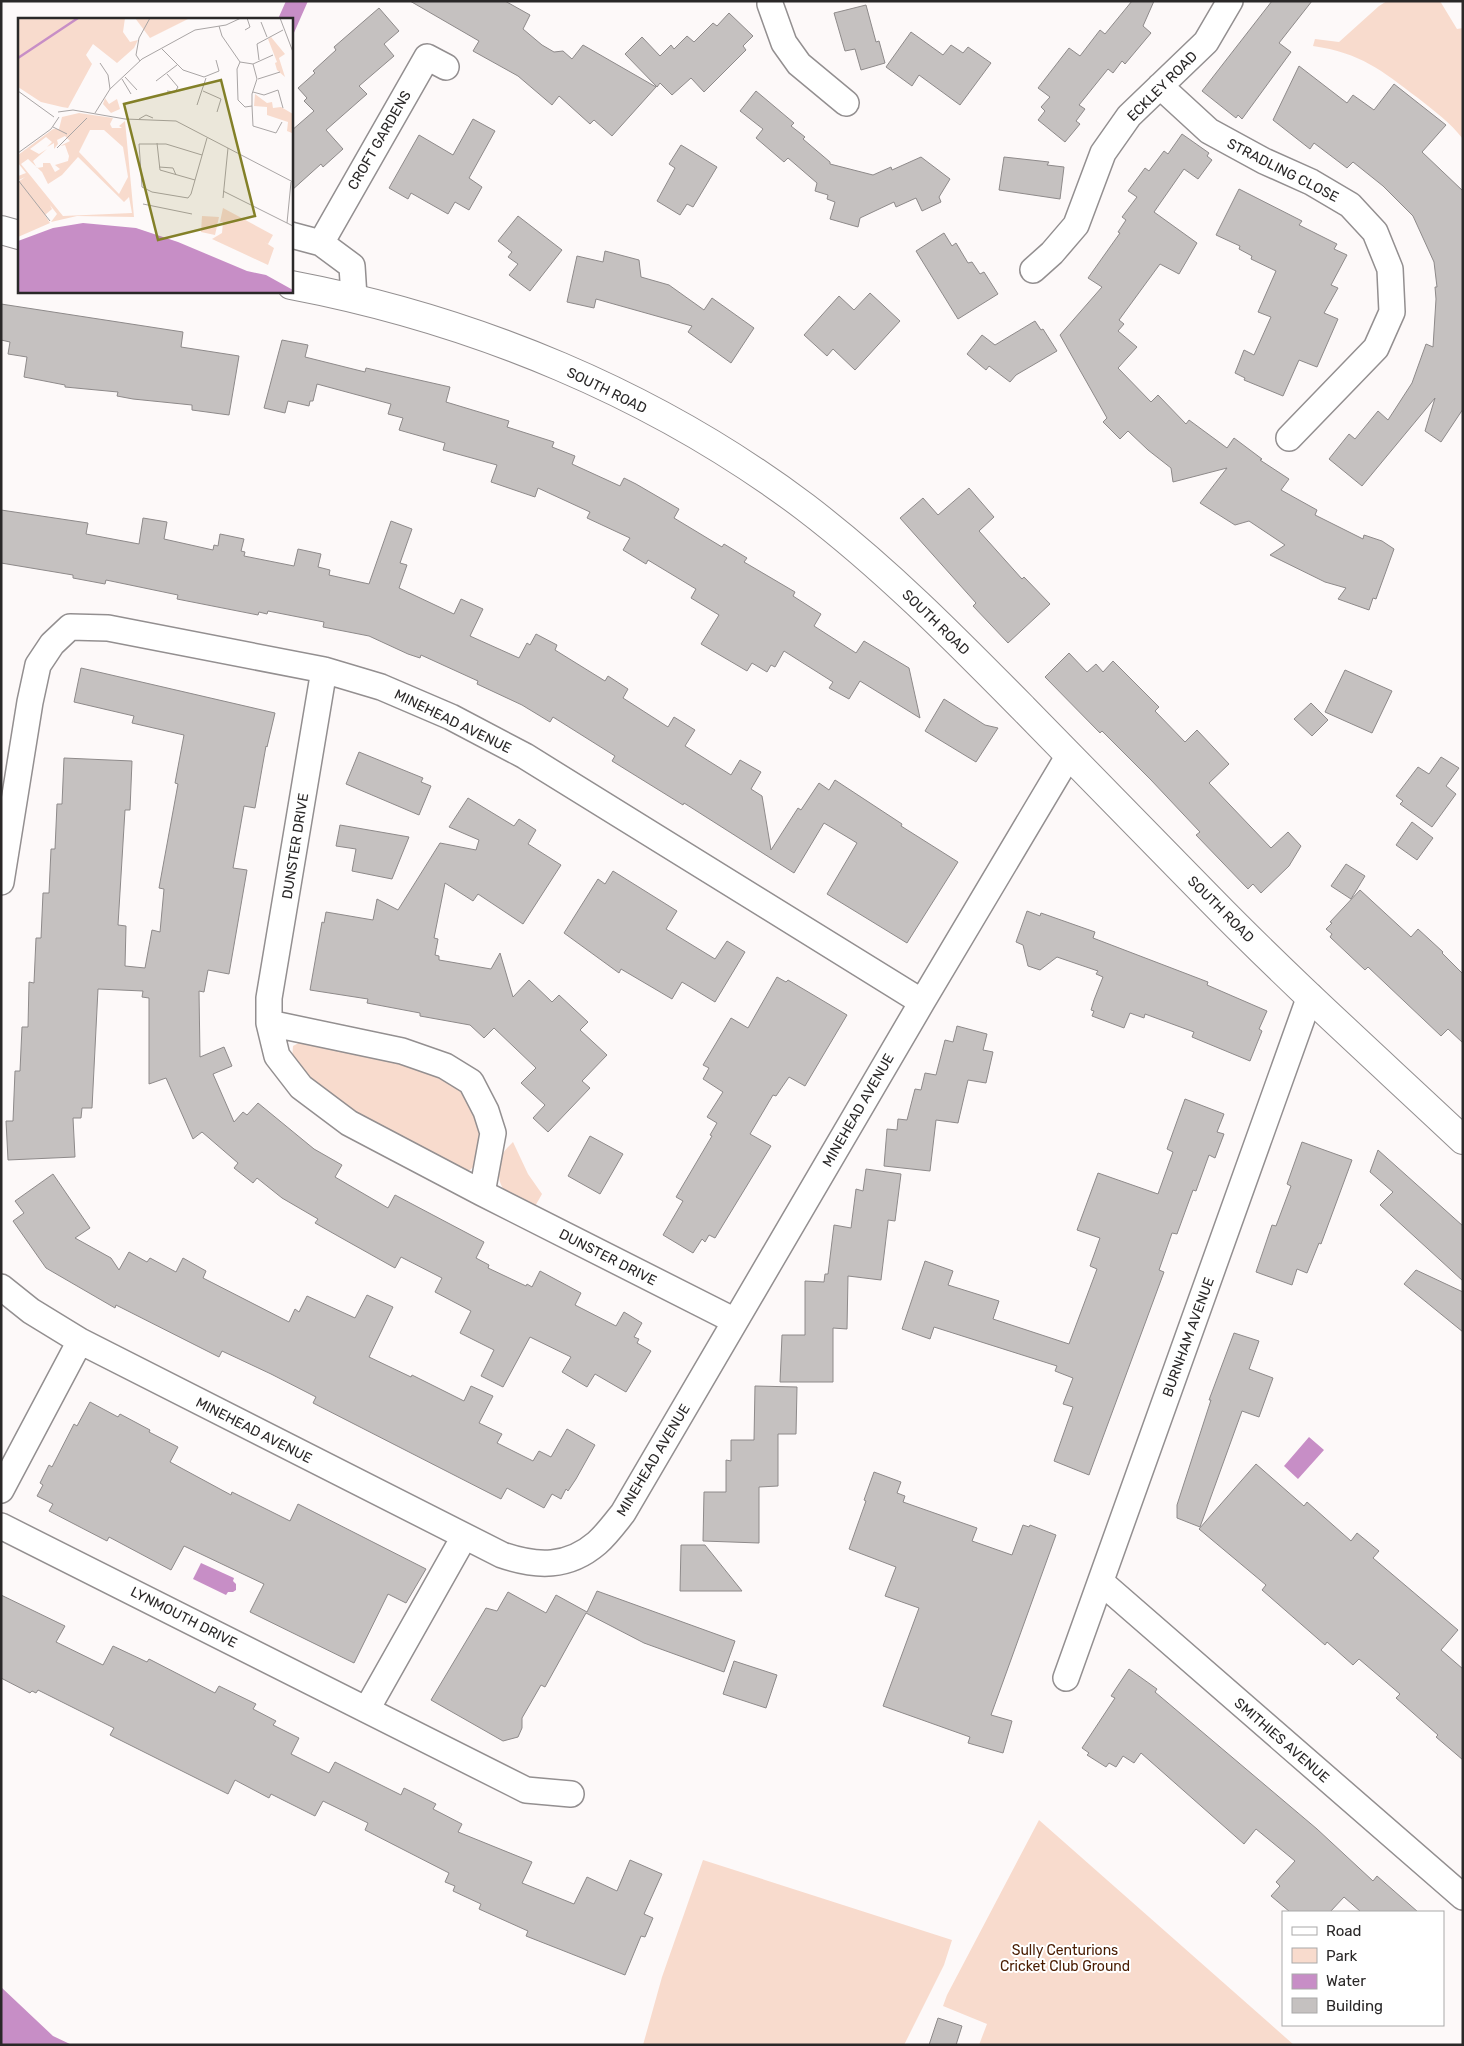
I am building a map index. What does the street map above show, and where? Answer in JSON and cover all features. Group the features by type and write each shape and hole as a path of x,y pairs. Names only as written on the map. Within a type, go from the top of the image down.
{"main road":[{"path":"1,230 18,236"},
{"name":"SOUTH ROAD","path":"292,285 354,297 486,337 584,377 676,424 742,464 804,506 877,566 932,615 1221,910 1463,1140"}],"street":[{"name":"ECKLEY ROAD","path":"1033,270 1052,254 1076,225 1089,185 1103,153 1129,116 1206,42 1230,1"},
{"path":"768,2 784,43 798,64 846,103"},
{"name":"CROFT GARDENS","path":"321,243 427,56 446,67"},
{"name":"STRADLING CLOSE","path":"1160,86 1209,131 1350,204 1376,232 1390,269 1392,312 1376,348 1289,438"},
{"path":"292,235 321,243 352,266 354,297"},
{"name":"MINEHEAD AVENUE","path":"1,882 30,702 38,665 52,644 70,627 108,628 324,670 382,688 451,717 525,756 922,1002"},
{"name":"DUNSTER DRIVE","path":"324,670 270,998 269,1023 276,1056 300,1087 348,1123 735,1321"},
{"name":"MINEHEAD AVENUE","path":"1,1287 31,1311 80,1341 502,1555 525,1563 549,1563 576,1558 598,1542 623,1513 1069,755"},
{"name":"BURNHAM AVENUE","path":"1066,1678 1310,996"},
{"path":"269,1023 402,1051 446,1066 471,1082 486,1110 493,1133 482,1193"},
{"path":"1,1490 80,1341"},
{"name":"LYNMOUTH DRIVE","path":"1,1526 526,1790 570,1794"},
{"path":"367,1709 464,1537"},
{"name":"SMITHIES AVENUE","path":"1101,1582 1463,1897"}],"green space":[{"path":"1387,1 1440,1 1457,29 1463,28 1463,139 1442,117 1393,79 1370,64 1344,53 1313,46 1315,39 1339,42"},
{"path":"304,1040 367,1053 417,1067 456,1084 468,1095 476,1111 481,1136 479,1161 470,1170 460,1170 349,1109 313,1082 292,1060 293,1046"},
{"path":"513,1142 528,1174 542,1194 534,1208 514,1198 501,1185 499,1178 500,1160 504,1151"},
{"name":"Sully Centurions Cricket Club Ground","path":"1039,1820 1294,2045 979,2045 987,2024 943,2006"},
{"path":"703,1860 952,1940 944,1965 904,2045 643,2045 662,1977"}],"water":[{"path":"286,1 308,1 293,35 292,18 278,18"},
{"path":"1309,1437 1324,1450 1298,1479 1284,1466"},
{"path":"201,1563 234,1578 236,1590 228,1592 226,1595 193,1579"},
{"path":"1,1987 53,2036 72,2045 1,2045"}],"building":[{"path":"410,1 505,1 530,15 523,29 542,45 554,52 563,51 572,59 583,45 656,87 612,136 594,120 590,124 559,96 552,105 518,76 473,51 479,41"},
{"path":"1132,1 1154,1 1143,26 1151,33 1125,64 1122,61 1113,73 1108,69 1079,105 1085,109 1076,121 1080,124 1065,142 1038,120 1045,111 1041,107 1050,97 1038,88 1069,48 1080,56 1100,30 1105,34"},
{"path":"1272,1 1312,1 1279,43 1291,52 1242,119 1238,115 1236,118 1202,91"},
{"path":"866,5 876,42 879,41 885,63 861,70 855,49 845,51 834,13"},
{"path":"379,8 399,31 384,44 394,56 359,86 367,94 326,130 343,149 323,167 321,164 292,190 292,130 314,111 304,101 307,98 298,88 336,50 334,47"},
{"path":"729,13 753,36 743,46 746,50 704,92 691,78 672,95 660,83 657,87 625,54 642,37 660,56 671,45 674,49 687,36 694,42 713,23 717,26"},
{"path":"911,32 943,55 951,45 963,53 968,47 991,63 960,105 919,75 912,86 886,67"},
{"path":"1299,66 1347,103 1353,95 1374,110 1394,84 1446,125 1422,152 1463,191 1463,409 1441,442 1425,431 1435,398 1362,486 1329,459 1349,434 1355,439 1378,411 1388,420 1412,383 1426,344 1433,347 1435,287 1437,287 1434,262 1413,216 1383,186 1353,162 1347,168 1314,143 1310,149 1273,120"},
{"path":"756,91 794,123 791,126 805,137 803,139 830,164 873,175 891,167 892,170 921,157 950,179 939,197 941,202 922,211 916,198 896,207 894,202 860,218 858,227 830,219 835,202 827,199 828,195 815,191 817,183 788,158 784,162 756,138 763,129 740,111"},
{"path":"473,119 495,131 469,178 482,187 469,210 455,202 448,214 411,193 408,199 389,188 419,135 453,155"},
{"path":"1182,134 1209,153 1207,156 1212,160 1198,179 1184,169 1154,212 1197,243 1179,274 1160,264 1119,320 1124,324 1118,331 1137,347 1118,368 1151,402 1158,395 1186,424 1189,420 1227,448 1234,438 1262,459 1260,460 1289,479 1281,490 1317,510 1315,515 1363,539 1364,535 1382,541 1394,549 1376,599 1373,598 1369,610 1338,599 1346,588 1325,582 1270,555 1285,545 1249,521 1235,525 1200,503 1227,468 1173,482 1171,468 1128,431 1120,439 1103,422 1107,418 1060,335 1102,287 1088,278 1120,233 1118,232 1126,220 1122,217 1137,197 1128,191 1145,168 1149,171 1164,151 1168,154"},
{"path":"681,145 717,167 693,207 687,204 680,215 657,201 675,168 669,164"},
{"path":"1004,157 1049,162 1047,165 1064,167 1060,199 999,190"},
{"path":"1239,189 1302,221 1299,225 1337,244 1334,249 1347,255 1331,285 1338,288 1324,313 1338,319 1317,367 1299,360 1283,396 1244,380 1245,378 1235,373 1244,350 1254,355 1271,317 1258,312 1276,271 1251,259 1252,256 1239,249 1240,246 1216,235"},
{"path":"518,216 562,250 530,291 509,275 518,264 508,257 512,252 498,241"},
{"path":"944,233 952,246 956,243 968,263 972,262 980,274 984,272 998,294 958,319 916,251"},
{"path":"605,251 639,260 641,277 669,285 704,310 712,298 754,328 731,363 688,332 692,326 596,299 594,308 567,302 577,256 603,262"},
{"path":"870,293 900,321 855,370 833,349 827,356 804,335 839,296 854,310"},
{"path":"1,304 183,332 181,347 239,356 229,415 192,410 192,405 133,399 117,396 118,392 65,387 65,385 24,377 27,357 8,354 10,342 1,340"},
{"path":"1035,321 1041,330 1043,329 1057,351 1016,375 1010,382 989,366 986,370 967,354 982,335 995,345"},
{"path":"282,340 308,345 305,357 365,372 366,368 450,387 446,402 509,421 507,427 554,442 552,447 575,456 572,464 620,486 624,478 679,509 674,518 722,547 724,544 747,558 744,562 795,592 793,596 821,614 814,626 856,653 864,641 909,668 920,718 860,681 849,699 829,688 833,682 784,651 775,667 771,665 767,672 752,663 747,671 701,644 719,615 691,598 696,589 648,560 646,564 623,550 630,538 587,518 590,512 538,488 535,497 491,482 497,465 443,450 445,443 399,430 403,418 388,414 391,404 317,384 313,401 310,401 309,406 288,401 285,413 264,408"},
{"path":"969,488 994,517 979,531 1022,579 1024,577 1050,604 1008,643 973,606 976,603 900,518 923,498 938,515"},
{"path":"1,510 88,523 86,534 139,544 143,518 167,522 164,539 213,550 214,545 218,546 220,534 244,539 241,551 245,552 244,556 294,566 298,549 321,554 318,567 330,570 329,575 369,584 391,521 412,529 400,563 407,565 399,588 454,614 461,599 483,609 470,636 519,658 527,643 530,645 536,634 557,645 555,650 605,681 608,676 628,689 623,698 668,727 674,717 695,730 685,746 731,775 740,760 761,772 751,789 762,796 771,850 798,808 801,810 819,783 829,790 835,780 902,824 901,826 958,862 907,943 827,894 857,843 824,823 794,873 684,803 683,805 612,761 615,756 553,717 550,722 522,705 477,684 478,681 421,655 420,658 408,654 369,636 323,627 324,622 268,611 267,614 259,612 258,615 177,599 178,595 106,580 105,584 73,578 73,575 1,563"},
{"path":"1069,653 1087,672 1096,664 1103,672 1113,661 1159,707 1155,711 1185,742 1197,730 1229,764 1209,783 1271,848 1288,832 1301,846 1289,866 1261,893 1253,884 1248,889 1196,835 1200,832 1151,780 1102,731 1100,733 1045,677"},
{"path":"81,668 275,713 266,746 255,808 244,806 233,868 247,870 229,974 208,970 204,992 199,991 200,1057 224,1047 232,1066 213,1074 234,1122 243,1112 247,1115 258,1103 314,1149 342,1165 335,1177 388,1208 395,1195 484,1242 476,1258 489,1265 488,1268 532,1287 540,1271 581,1293 575,1305 616,1326 624,1312 642,1323 634,1337 639,1339 637,1343 651,1351 626,1392 595,1374 587,1387 562,1372 571,1357 530,1337 503,1387 481,1376 494,1350 460,1333 471,1311 435,1292 442,1278 401,1257 395,1268 315,1223 318,1219 282,1198 257,1178 253,1183 234,1168 238,1163 202,1132 193,1139 166,1078 149,1084 149,998 142,997 143,991 98,989 92,1108 82,1108 81,1118 73,1118 75,1157 8,1160 6,1121 13,1121 15,1071 20,1071 22,1027 28,1027 29,982 34,983 36,938 41,938 43,893 49,893 51,849 55,849 57,804 62,804 64,758 132,761 130,810 125,810 118,925 126,926 125,966 145,968 152,930 160,932 164,889 159,888 178,784 175,783 184,735 132,723 134,716 74,702"},
{"path":"1345,670 1392,691 1372,733 1325,712"},
{"path":"944,699 985,725 998,728 976,762 925,731"},
{"path":"1311,703 1328,720 1312,736 1294,719"},
{"path":"359,752 423,778 421,782 431,786 419,815 346,784"},
{"path":"1441,757 1459,768 1446,786 1456,794 1432,827 1400,804 1403,801 1396,796 1418,767 1429,774"},
{"path":"468,798 514,826 519,819 536,830 528,844 561,865 523,924 478,894 473,901 445,883 434,938 438,939 435,955 439,956 439,960 491,969 500,953 513,997 529,980 552,1002 559,995 588,1022 580,1030 607,1055 582,1081 590,1088 548,1132 533,1118 545,1105 521,1083 536,1068 494,1028 484,1038 470,1025 420,1016 420,1013 367,1003 368,999 310,990 322,922 324,923 326,912 373,920 377,899 398,910 440,843 476,850 479,840 449,827"},
{"path":"1412,822 1433,838 1417,860 1396,845"},
{"path":"340,825 409,837 392,879 352,871 356,849 336,846"},
{"path":"1346,864 1365,876 1351,899 1331,886"},
{"path":"613,871 677,911 666,929 715,959 727,941 745,952 715,1002 682,982 672,999 621,969 619,973 564,933 598,879 605,884"},
{"path":"1360,890 1411,937 1418,929 1463,974 1463,1043 1448,1029 1441,1036 1368,967 1365,970 1330,937 1332,934 1326,929 1332,923 1330,922"},
{"path":"1027,911 1040,916 1041,913 1095,932 1093,938 1208,982 1207,985 1267,1011 1259,1029 1262,1031 1250,1061 1192,1037 1194,1032 1145,1014 1144,1018 1130,1013 1124,1028 1092,1016 1094,1011 1091,1010 1103,977 1096,974 1098,971 1057,957 1040,970 1028,966 1023,945 1016,942"},
{"path":"777,977 786,982 788,980 847,1015 805,1086 789,1077 776,1096 773,1095 750,1134 771,1146 715,1238 709,1235 705,1242 702,1239 693,1253 663,1235 683,1201 676,1197 712,1136 710,1135 717,1123 707,1117 723,1092 703,1079 709,1068 703,1065 731,1018 748,1028"},
{"path":"957,1026 987,1034 983,1050 993,1052 986,1083 968,1080 958,1123 936,1120 930,1171 884,1166 887,1129 897,1130 898,1119 907,1120 915,1089 921,1090 925,1073 936,1075 945,1040 953,1042"},
{"path":"1185,1099 1224,1114 1217,1132 1224,1134 1215,1158 1209,1155 1196,1191 1193,1190 1177,1234 1172,1233 1159,1270 1164,1272 1089,1475 1054,1461 1073,1407 1063,1404 1073,1378 1055,1371 1057,1366 934,1327 930,1339 902,1329 925,1261 953,1271 948,1285 999,1301 993,1319 1069,1344 1097,1269 1090,1266 1100,1238 1077,1230 1098,1173 1158,1194 1173,1152 1167,1149"},
{"path":"590,1136 623,1154 600,1194 568,1176"},
{"path":"1302,1142 1352,1160 1321,1244 1319,1243 1307,1273 1297,1269 1292,1285 1256,1272 1272,1225 1276,1226 1291,1186 1287,1184"},
{"path":"1378,1150 1463,1226 1463,1281 1380,1205 1393,1192 1370,1172"},
{"path":"866,1169 901,1174 895,1221 888,1220 881,1280 848,1276 847,1329 833,1328 833,1382 780,1382 782,1335 805,1335 805,1281 824,1282 825,1274 828,1274 834,1225 851,1228 856,1189 863,1191"},
{"path":"53,1174 90,1228 75,1238 111,1258 119,1270 129,1252 147,1262 150,1258 176,1272 183,1258 206,1271 203,1278 289,1322 295,1309 299,1312 307,1296 355,1318 367,1295 393,1307 369,1357 411,1377 412,1375 464,1401 471,1386 493,1396 479,1423 502,1434 497,1443 533,1461 539,1451 551,1457 567,1429 595,1445 576,1479 568,1491 566,1489 561,1499 552,1494 544,1508 507,1488 501,1499 313,1403 316,1397 271,1374 222,1351 219,1357 116,1305 115,1308 46,1268 13,1221 24,1213 15,1201"},
{"path":"1416,1270 1463,1292 1463,1332 1404,1284"},
{"path":"1234,1333 1259,1341 1249,1369 1273,1378 1259,1417 1242,1411 1200,1527 1177,1518 1177,1505 1211,1400 1209,1400"},
{"path":"755,1386 797,1387 796,1434 778,1434 778,1486 759,1487 759,1543 703,1541 704,1492 726,1492 726,1460 731,1461 731,1440 754,1440"},
{"path":"90,1402 118,1417 120,1414 178,1447 170,1462 231,1495 232,1492 290,1521 298,1504 426,1569 406,1603 388,1594 354,1663 250,1612 264,1584 184,1546 171,1570 109,1537 107,1541 49,1511 53,1504 37,1496 43,1485 40,1483 49,1465 52,1467 74,1424 77,1426"},
{"path":"1256,1464 1304,1506 1307,1502 1351,1541 1357,1533 1379,1551 1373,1558 1458,1630 1441,1650 1463,1669 1463,1760 1396,1698 1400,1694 1359,1659 1353,1665 1327,1642 1325,1645 1262,1590 1266,1585 1199,1529"},
{"path":"874,1472 901,1482 897,1493 905,1496 903,1502 977,1528 972,1541 1012,1555 1023,1525 1029,1527 1030,1525 1056,1535 991,1715 1012,1721 1003,1753 968,1743 970,1737 883,1706 919,1608 885,1596 896,1567 849,1549"},
{"path":"681,1545 705,1545 742,1591 680,1591"},
{"path":"597,1591 735,1641 724,1672 644,1643 586,1613 545,1687 541,1685 522,1718 522,1728 518,1737 503,1741 431,1700 486,1608 497,1611 508,1592 546,1613 556,1595 587,1612"},
{"path":"1,1595 65,1626 56,1642 103,1665 113,1646 147,1662 149,1659 215,1693 219,1686 256,1704 253,1709 276,1721 273,1725 299,1738 291,1754 329,1773 335,1762 401,1795 404,1788 436,1804 433,1809 462,1824 458,1832 532,1862 522,1883 574,1904 587,1877 617,1891 630,1860 662,1874 644,1914 653,1918 645,1937 641,1936 625,1975 526,1936 528,1931 479,1909 481,1904 453,1891 455,1886 445,1882 449,1873 365,1830 368,1823 323,1801 315,1816 271,1794 269,1798 235,1780 228,1794 110,1735 114,1728 38,1690 36,1693 32,1691 30,1693 1,1678"},
{"path":"734,1661 777,1675 766,1708 723,1694"},
{"path":"1129,1669 1157,1689 1155,1692 1317,1829 1373,1881 1377,1876 1417,1911 1360,1911 1344,1897 1331,1911 1289,1911 1271,1896 1280,1886 1276,1882 1295,1861 1256,1829 1244,1844 1141,1753 1134,1763 1123,1756 1116,1767 1109,1763 1106,1767 1087,1755 1089,1753 1082,1748 1115,1698 1111,1696"},
{"path":"938,2018 962,2026 956,2045 929,2045"}]}
